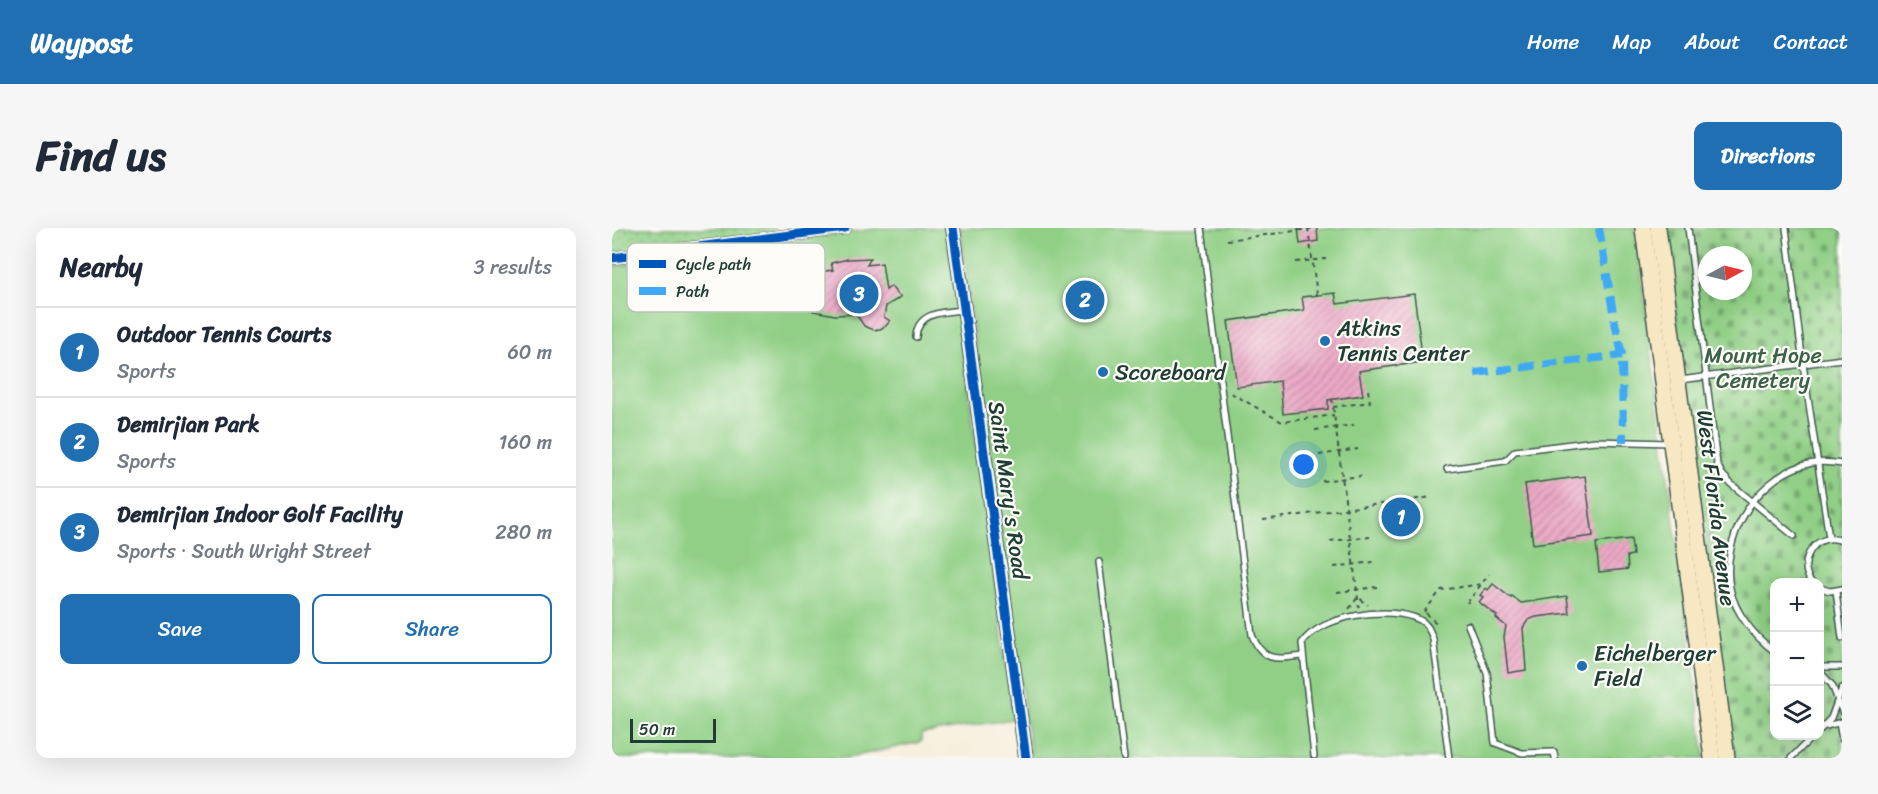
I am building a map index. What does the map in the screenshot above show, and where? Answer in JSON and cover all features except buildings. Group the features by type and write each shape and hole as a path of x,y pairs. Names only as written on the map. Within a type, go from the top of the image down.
{"main road":[{"name":"West Florida Avenue","path":"1643,228 1679,442 1727,758"},
{"name":"West Florida Avenue","path":"1658,228 1678,380 1679,442 1712,758"}],"street":[{"path":"728,243 845,228"},
{"name":"Saint Mary's Road","path":"953,228 1026,758"},
{"path":"612,258 627,256"}],"lane":[{"path":"1201,228 1252,635 1257,647 1266,657 1302,656"},
{"path":"1688,228 1717,464 1731,484 1794,536"},
{"path":"1786,228 1803,364 1829,538"},
{"path":"916,338 916,330 923,320 932,314 964,310"},
{"path":"1678,380 1842,359"},
{"path":"1447,469 1505,461 1515,451 1595,441 1679,442"},
{"path":"1770,647 1751,630 1740,613 1730,588 1729,557 1733,538 1752,502 1770,484 1788,471 1817,462 1842,464"},
{"path":"1810,578 1806,570 1808,553 1820,541 1829,538 1842,541"},
{"path":"1099,562 1124,758"},
{"path":"1824,589 1839,590 1842,638"},
{"path":"1314,756 1302,643 1307,636 1319,628 1339,619 1361,615 1404,615 1421,620 1429,627 1433,639 1449,758"},
{"path":"1468,625 1487,673 1495,742 1522,753 1554,752 1555,758"},
{"path":"1824,667 1842,667"},
{"path":"1824,676 1829,681 1842,711"},
{"path":"1824,725 1831,718 1842,688"},
{"path":"1824,728 1840,723 1842,739"},
{"path":"1791,758 1808,740"}],"path":[{"path":"1227,240 1317,228"},
{"path":"1308,229 1317,295"},
{"path":"1296,262 1326,259"},
{"path":"1221,387 1281,422 1334,415"},
{"path":"1333,407 1370,402 1368,390"},
{"path":"1332,399 1361,615"},
{"path":"1315,429 1354,425"},
{"path":"1319,455 1358,449"},
{"path":"1322,481 1361,476"},
{"path":"1263,520 1432,497"},
{"path":"1330,541 1370,537"},
{"path":"1334,567 1373,562"},
{"path":"1467,603 1490,574"},
{"path":"1424,612 1441,590 1482,584"},
{"path":"1337,592 1377,587"},
{"path":"1358,597 1369,606"},
{"path":"1349,609 1358,597"}],"green space":[{"path":"612,228 775,228 777,243 627,243 627,265 612,267"},
{"path":"881,228 946,228 1013,719 921,734 921,742 846,758 612,758 612,267 627,265 627,312 825,312 825,243 778,243"},
{"path":"960,228 1635,228 1705,758 1031,758"},
{"name":"Mount Hope Cemetery","path":"1665,228 1842,228 1842,758 1734,758"}],"marked path":[{"path":"1599,228 1622,355 1623,442"},
{"path":"1475,373 1622,355"}],"cycle path":[{"path":"728,243 845,228"},
{"path":"953,228 1026,758"},
{"path":"612,258 627,256"}],"place":[{"name":"Demirjian Indoor Golf Facility","path":"859,294"},
{"name":"Demirjian Park","path":"1085,300"},
{"name":"Atkins Tennis Center","path":"1325,341"},
{"name":"Scoreboard","path":"1103,372"},
{"name":"Outdoor Tennis Courts","path":"1401,517"},
{"name":"Eichelberger Field","path":"1582,666"}]}
